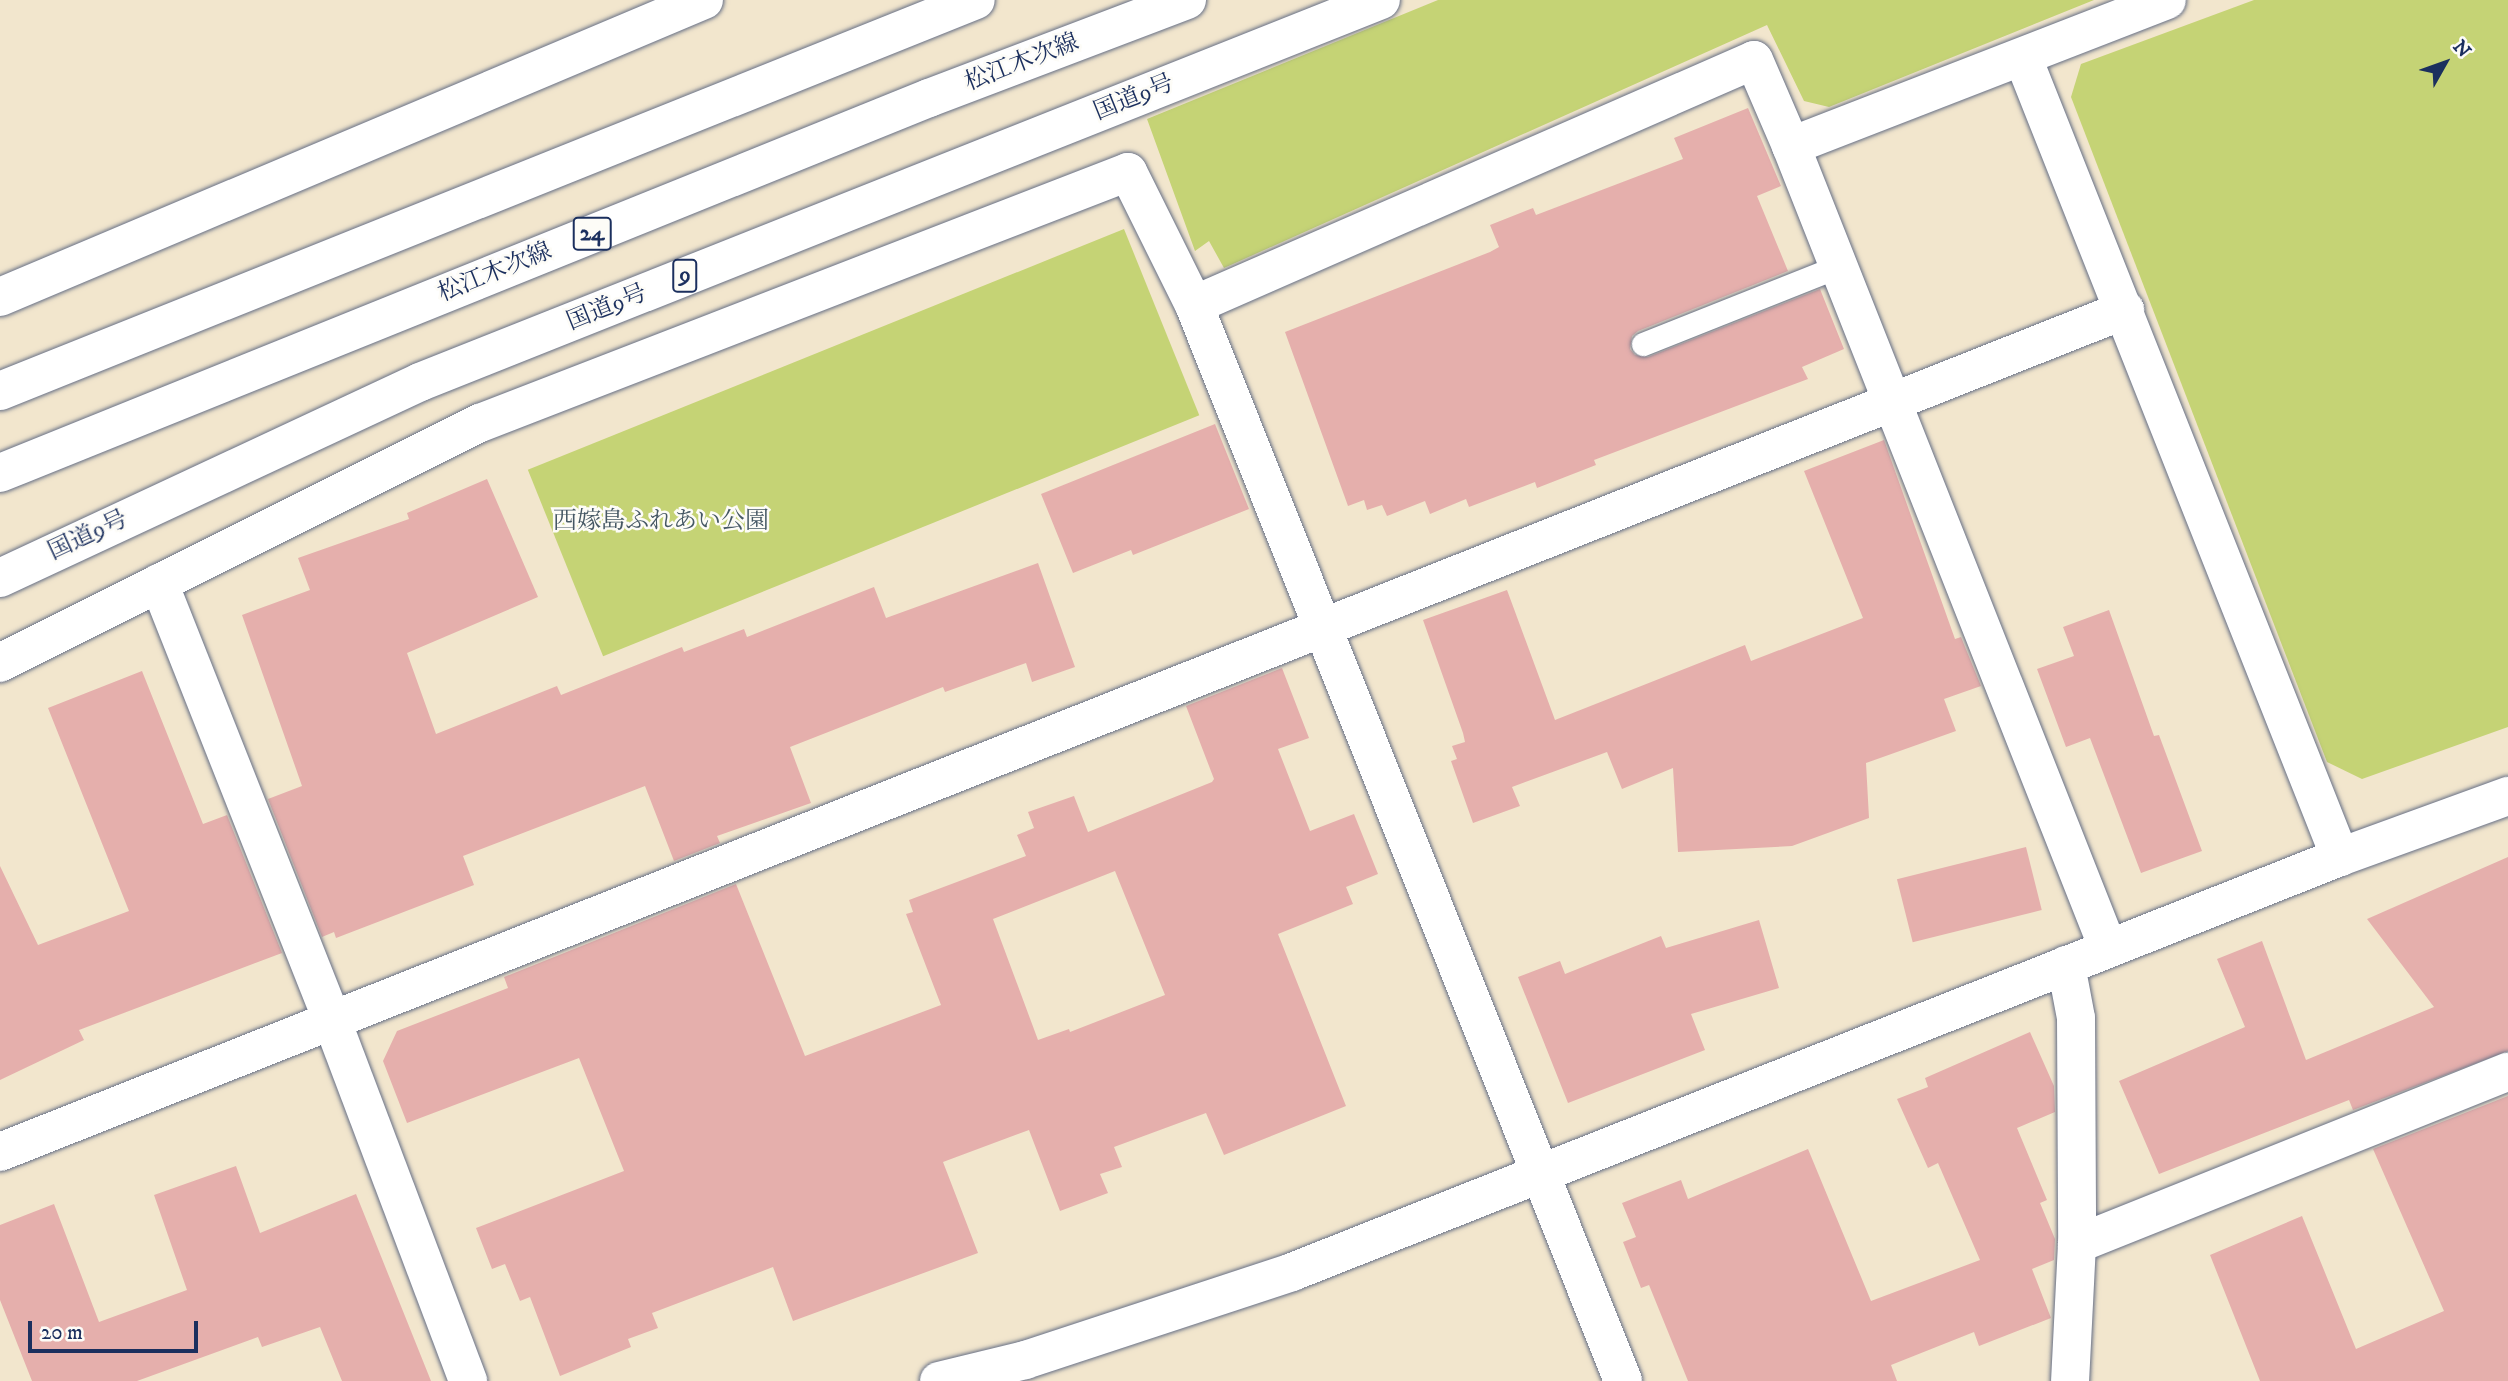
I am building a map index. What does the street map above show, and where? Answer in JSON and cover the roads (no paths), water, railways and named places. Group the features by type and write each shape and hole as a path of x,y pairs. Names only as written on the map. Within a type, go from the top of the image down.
{"main road":[{"path":"0,297 705,0"},
{"path":"0,391 976,0"},
{"name":"松江木次線","path":"0,473 929,98 1187,0"},
{"name":"国道9号","path":"0,578 421,382 1381,0"},
{"path":"1791,146 2024,58 2167,0"},
{"path":"2024,58 2340,857"},
{"path":"1194,305 1754,60 1839,266 2108,948"},
{"path":"0,663 480,423 1128,172 1194,305 1623,1381"},
{"path":"0,1152 331,1018 1323,628 1891,400 2125,310"},
{"path":"159,583 331,1018 468,1381"},
{"path":"939,1381 1025,1360 1292,1272 1541,1171 2340,857 2508,796"},
{"path":"2066,965 2076,1018 2077,1244 2070,1381"},
{"path":"2077,1244 2508,1072"}],"lane":[{"path":"1643,344 1839,266"}],"park label":[{"name":"西嫁島ふれあい公園","path":"661,522"}]}
